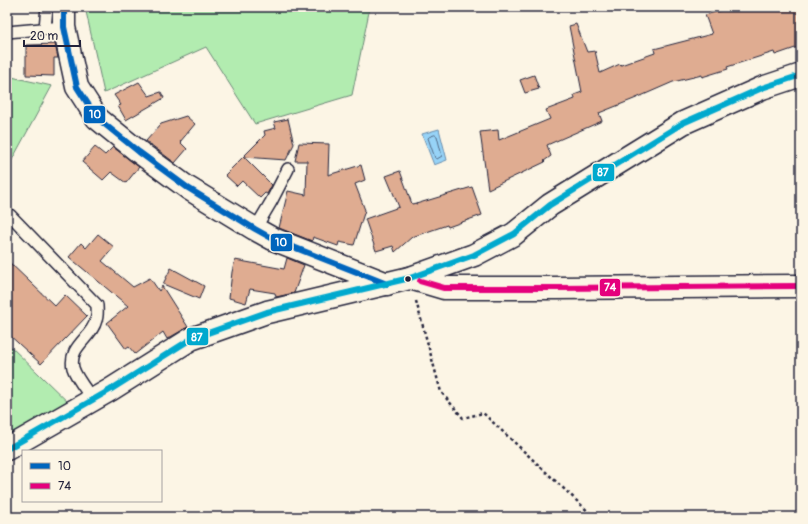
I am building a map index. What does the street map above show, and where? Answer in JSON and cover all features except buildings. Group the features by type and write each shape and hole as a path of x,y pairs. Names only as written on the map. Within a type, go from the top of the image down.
{"street":[{"path":"58,21 78,87 97,118 139,152 188,188 254,229 273,239 387,284"},
{"path":"7,449 93,400 192,339 267,312 410,278 474,255 514,234 550,205 683,122 762,88 801,75"},
{"path":"410,278 444,288 801,286"}],"lane":[{"path":"7,32 58,21 47,7"},
{"path":"254,229 271,202 288,169"},
{"path":"10,215 97,305 96,320 90,331 80,342 72,358 74,370 93,400"}],"path":[{"path":"410,278 440,392 463,418 482,413 594,517"}],"green space":[{"path":"85,7 370,7 352,95 255,124 206,47 104,93"},
{"path":"7,76 52,86 7,169"},
{"path":"7,343 76,410 7,449"}],"water":[{"path":"439,129 447,160 434,165 422,134"}],"transit line":[{"name":"10","path":"64,7 64,27 77,87 97,118 139,152 188,188 255,229 273,239 387,284"},
{"name":"87","path":"7,449 110,390 191,339 267,312 410,278 474,255 514,234 550,205 683,123 762,88 801,75"},
{"name":"74","path":"420,281 444,288 801,286"}]}
